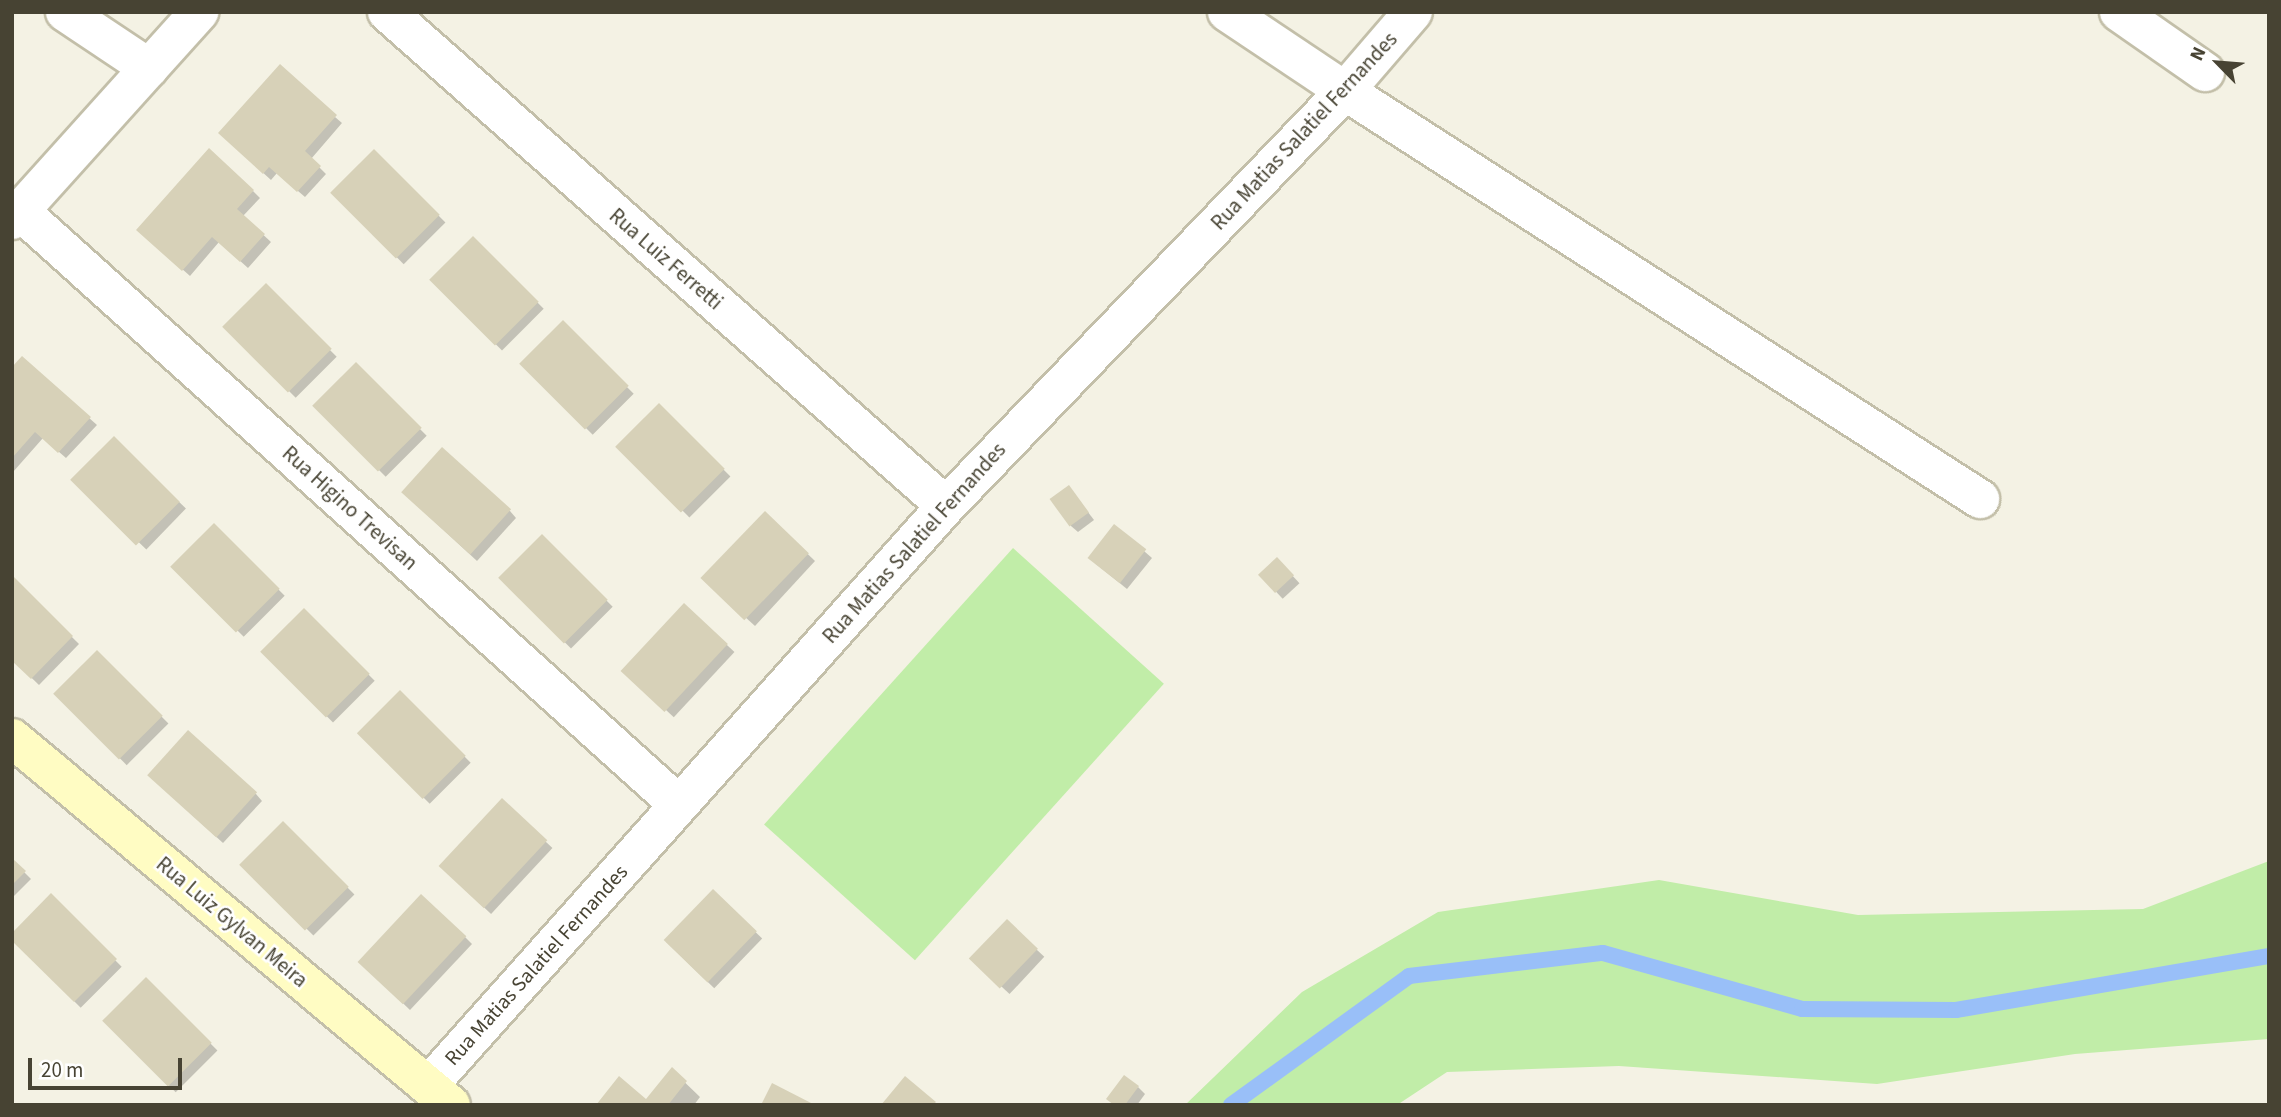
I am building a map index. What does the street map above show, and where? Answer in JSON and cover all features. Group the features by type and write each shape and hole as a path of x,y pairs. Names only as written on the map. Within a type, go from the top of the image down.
{"street":[{"path":"65,12 149,68"},
{"path":"16,215 199,12"},
{"name":"Rua Luiz Ferretti","path":"387,12 946,506"},
{"path":"1227,12 1345,91 1980,499"},
{"name":"Rua Matias Salatiel Fernandes","path":"440,1095 679,805 946,506 1345,91 1413,12"},
{"path":"2119,12 2205,72"},
{"name":"Rua Higino Trevisan","path":"16,215 679,805"},
{"name":"Rua Luiz Gylvan Meira","path":"12,738 440,1095"}],"green space":[{"path":"1013,548 1164,684 915,960 764,824"},
{"path":"2269,861 2269,1039 2075,1054 1877,1084 1619,1066 1447,1072 1397,1105 1185,1105 1302,992 1438,912 1659,880 1858,915 2143,909"}],"building":[{"path":"280,64 337,115 305,151 321,166 297,192 269,167 263,174 218,133"},
{"path":"209,148 254,190 237,209 265,234 240,262 212,237 182,271 136,230"},
{"path":"374,149 440,215 396,259 330,193"},
{"path":"473,236 539,302 495,346 429,280"},
{"path":"266,283 332,349 288,393 222,327"},
{"path":"563,320 629,386 585,430 519,364"},
{"path":"22,356 91,417 58,453 35,432 12,458 12,367"},
{"path":"356,362 422,428 378,472 312,406"},
{"path":"659,403 725,469 681,513 615,447"},
{"path":"114,436 180,502 136,546 70,480"},
{"path":"442,447 511,509 470,555 401,492"},
{"path":"1069,485 1089,513 1070,527 1050,499"},
{"path":"765,511 809,553 744,620 700,578"},
{"path":"214,523 280,589 236,633 170,567"},
{"path":"1114,524 1146,549 1120,583 1088,558"},
{"path":"542,534 608,600 564,644 498,578"},
{"path":"1277,557 1294,575 1275,593 1258,575"},
{"path":"12,575 73,636 31,679 12,661"},
{"path":"684,603 728,644 664,712 621,671"},
{"path":"304,608 370,674 326,718 260,652"},
{"path":"97,650 163,716 119,760 53,694"},
{"path":"400,690 466,756 423,799 357,733"},
{"path":"188,730 257,792 216,838 147,775"},
{"path":"502,798 547,840 484,908 439,866"},
{"path":"283,821 349,887 305,931 239,865"},
{"path":"12,858 26,871 12,885"},
{"path":"713,889 757,931 708,982 664,940"},
{"path":"51,893 117,959 74,1002 12,941 12,933"},
{"path":"421,894 466,936 403,1004 358,962"},
{"path":"1007,919 1038,949 1000,988 969,959"},
{"path":"146,977 212,1043 168,1087 102,1021"},
{"path":"672,1067 687,1081 668,1105 596,1105 619,1076 646,1099"},
{"path":"1124,1075 1139,1086 1125,1105 1114,1105 1106,1099"},
{"path":"905,1076 936,1102 933,1105 881,1105"},
{"path":"772,1083 815,1105 761,1105"}],"waterway":[{"path":"1231,1105 1409,976 1603,953 1802,1009 1956,1010 2269,956"}]}
